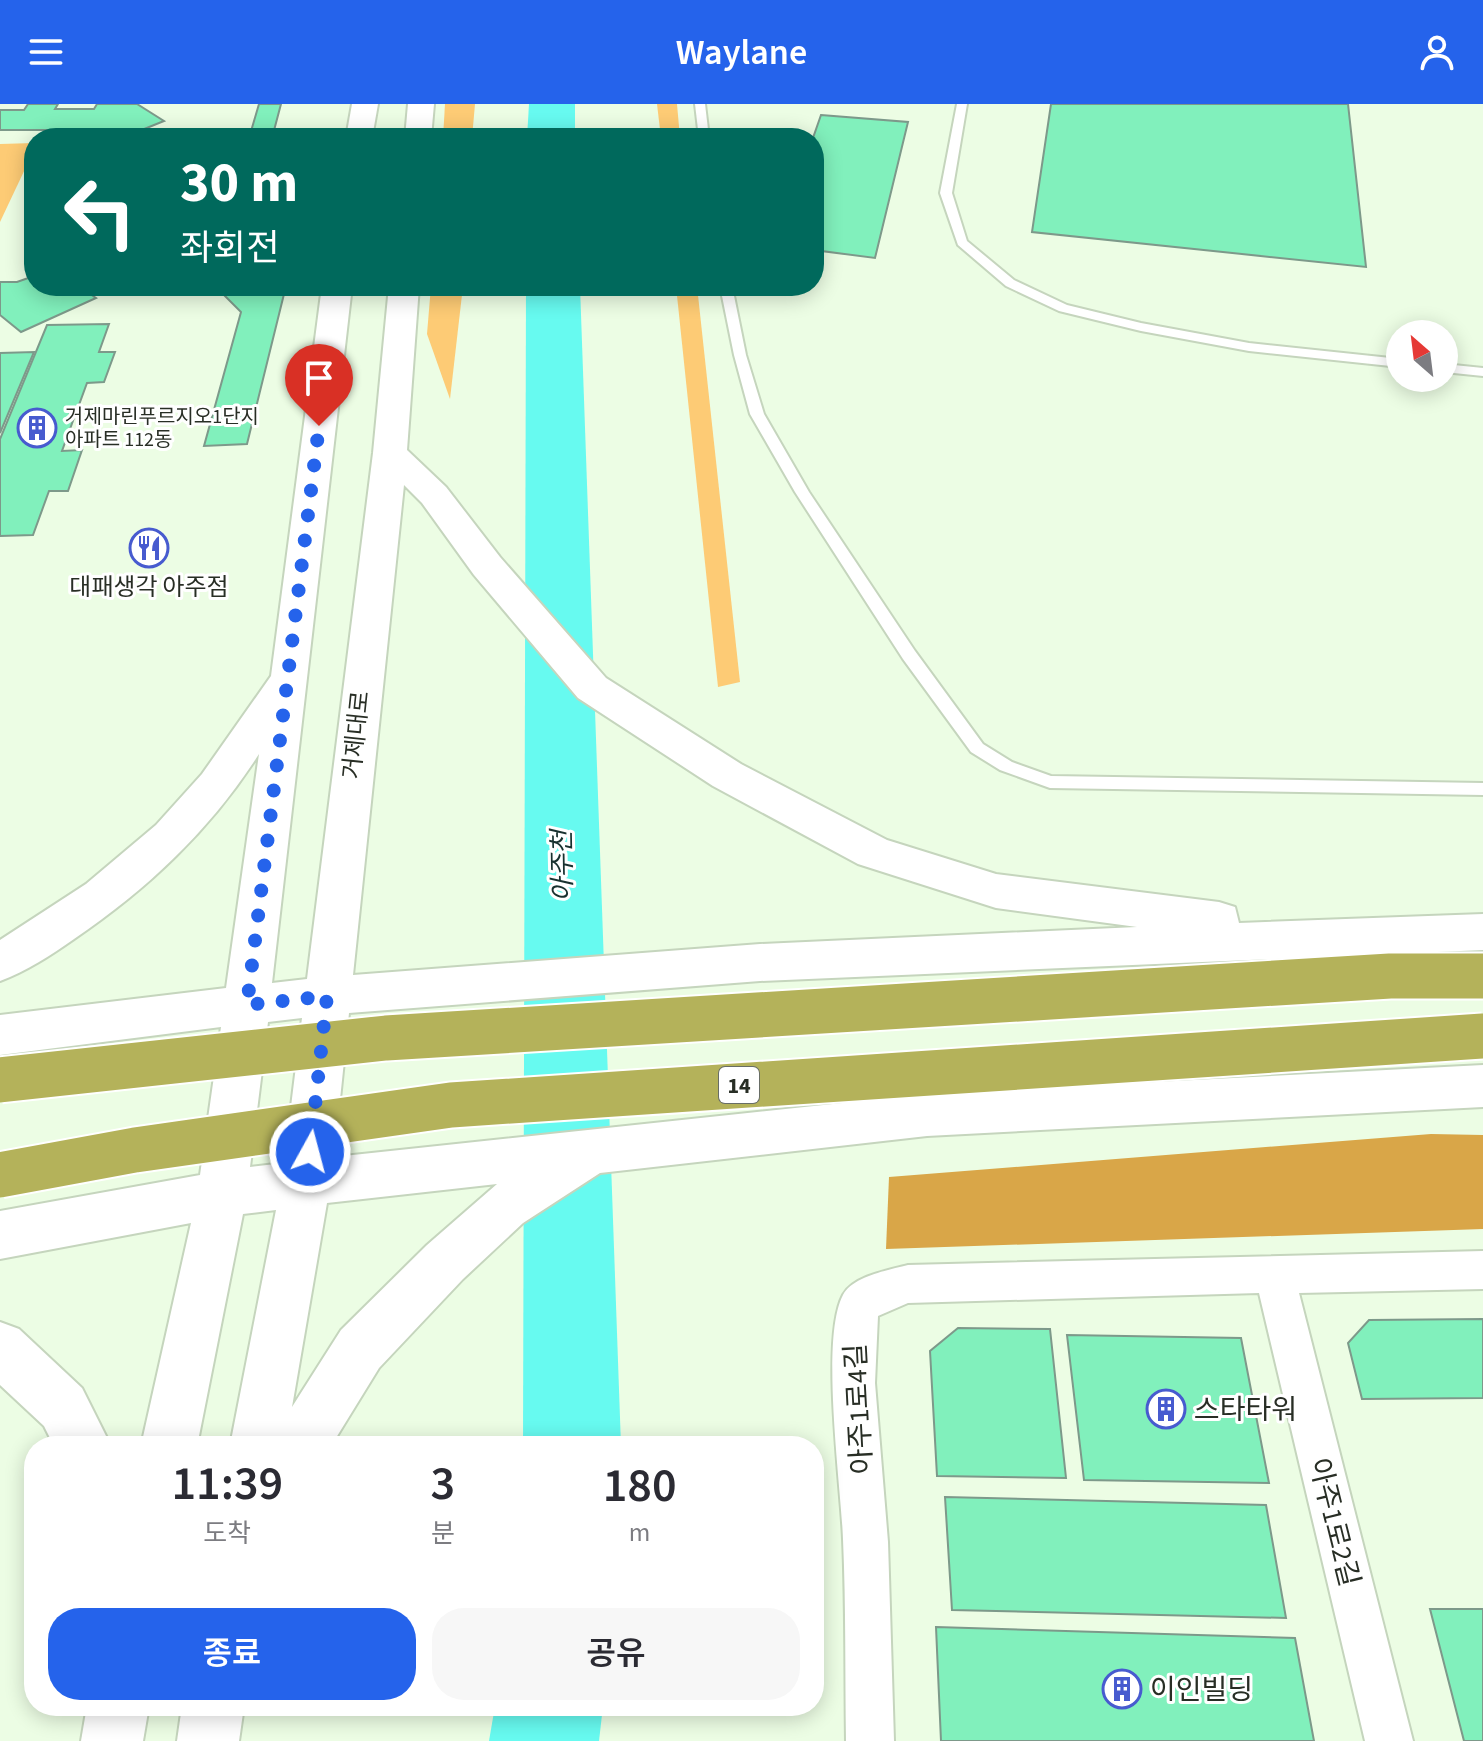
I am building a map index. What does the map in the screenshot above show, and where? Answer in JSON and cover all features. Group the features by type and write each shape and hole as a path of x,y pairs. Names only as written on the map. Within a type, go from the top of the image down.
{"highway":[{"path":"0,1080 386,1038 1374,977 1483,976"},
{"name":"14","path":"0,1175 135,1150 451,1105 1483,1036"}],"street":[{"path":"361,128 365,104"},
{"path":"419,128 421,104"},
{"path":"171,1436 222,1194 290,677 336,296"},
{"name":"거제대로","path":"260,1436 306,1183 390,453 403,296"},
{"path":"390,453 434,495 487,566 592,688 727,775 873,852 996,891 1357,937"},
{"path":"0,962 45,936 128,874 189,818 238,755 290,677"},
{"path":"0,1035 327,996 906,955 1483,932"},
{"path":"0,1235 222,1194 306,1183 927,1115 1483,1086"},
{"path":"306,1436 360,1349 445,1262 505,1207 593,1150"},
{"path":"1274,1274 1483,1270"},
{"name":"아주1로4길","path":"870,1741 864,1514 853,1381 853,1338 859,1305 882,1291 908,1284 1274,1274"},
{"name":"아주1로2길","path":"1274,1274 1389,1741"},
{"path":"0,1348 63,1407 78,1436"},
{"path":"112,1741 116,1716"},
{"path":"208,1741 212,1716"}],"lane":[{"path":"700,104 703,128"},
{"path":"962,104 946,193 962,242 1010,283 1063,308 1141,327 1249,347 1386,362"},
{"path":"728,296 740,355 757,414 802,492 900,642 977,748 1006,766 1050,782 1483,789"},
{"path":"1458,369 1483,372"}],"shaded area":[{"path":"445,104 475,104 473,128 444,128"},
{"path":"657,104 677,104 679,128 660,128"},
{"path":"24,143 24,171 0,222 0,144"},
{"path":"430,296 462,296 450,399 427,334"},
{"path":"677,296 698,296 740,682 718,687"},
{"path":"1431,1134 1483,1135 1483,1229 886,1249 889,1177"}],"building":[{"path":"28,104 58,104 55,109 94,109 97,104 137,104 164,121 147,128 0,130 0,110 24,110"},
{"path":"259,104 281,104 275,128 252,128"},
{"path":"1051,104 1348,104 1366,267 1032,232"},
{"path":"821,115 908,122 875,258 824,251 824,128 816,128"},
{"path":"24,280 24,296 96,298 21,332 0,315 0,282"},
{"path":"225,296 284,296 247,444 204,446 241,312"},
{"name":"거제마린푸르지오1단지 아파트 112동","path":"109,324 99,352 115,352 104,382 87,383 76,413 70,413 68,418 74,418 62,451 82,450 68,491 49,491 33,535 0,536 0,439 47,325"},
{"path":"34,352 0,433 0,353"},
{"path":"1483,1319 1483,1398 1362,1399 1348,1343 1369,1320"},
{"path":"958,1328 1050,1329 1066,1478 937,1476 930,1351"},
{"name":"스타타워","path":"1067,1335 1241,1338 1269,1483 1084,1480"},
{"path":"945,1497 1266,1505 1286,1618 952,1610"},
{"path":"1430,1609 1483,1609 1483,1741 1464,1741"},
{"name":"이인빌딩","path":"936,1627 1295,1638 1314,1741 941,1741"}],"waterway":[{"name":"아주천","path":"551,128 552,104"},
{"name":"아주천","path":"553,296 572,1436"},
{"name":"아주천","path":"544,1741 548,1716"}],"place":[{"name":"거제마린푸르지오1단지 아파트 112동","path":"37,428"},
{"name":"대패생각 아주점","path":"149,548"},
{"name":"스타타워","path":"1166,1409"},
{"name":"이인빌딩","path":"1122,1689"}],"route":[{"path":"310,1152 327,996 247,1005 302,583 319,426"}]}
